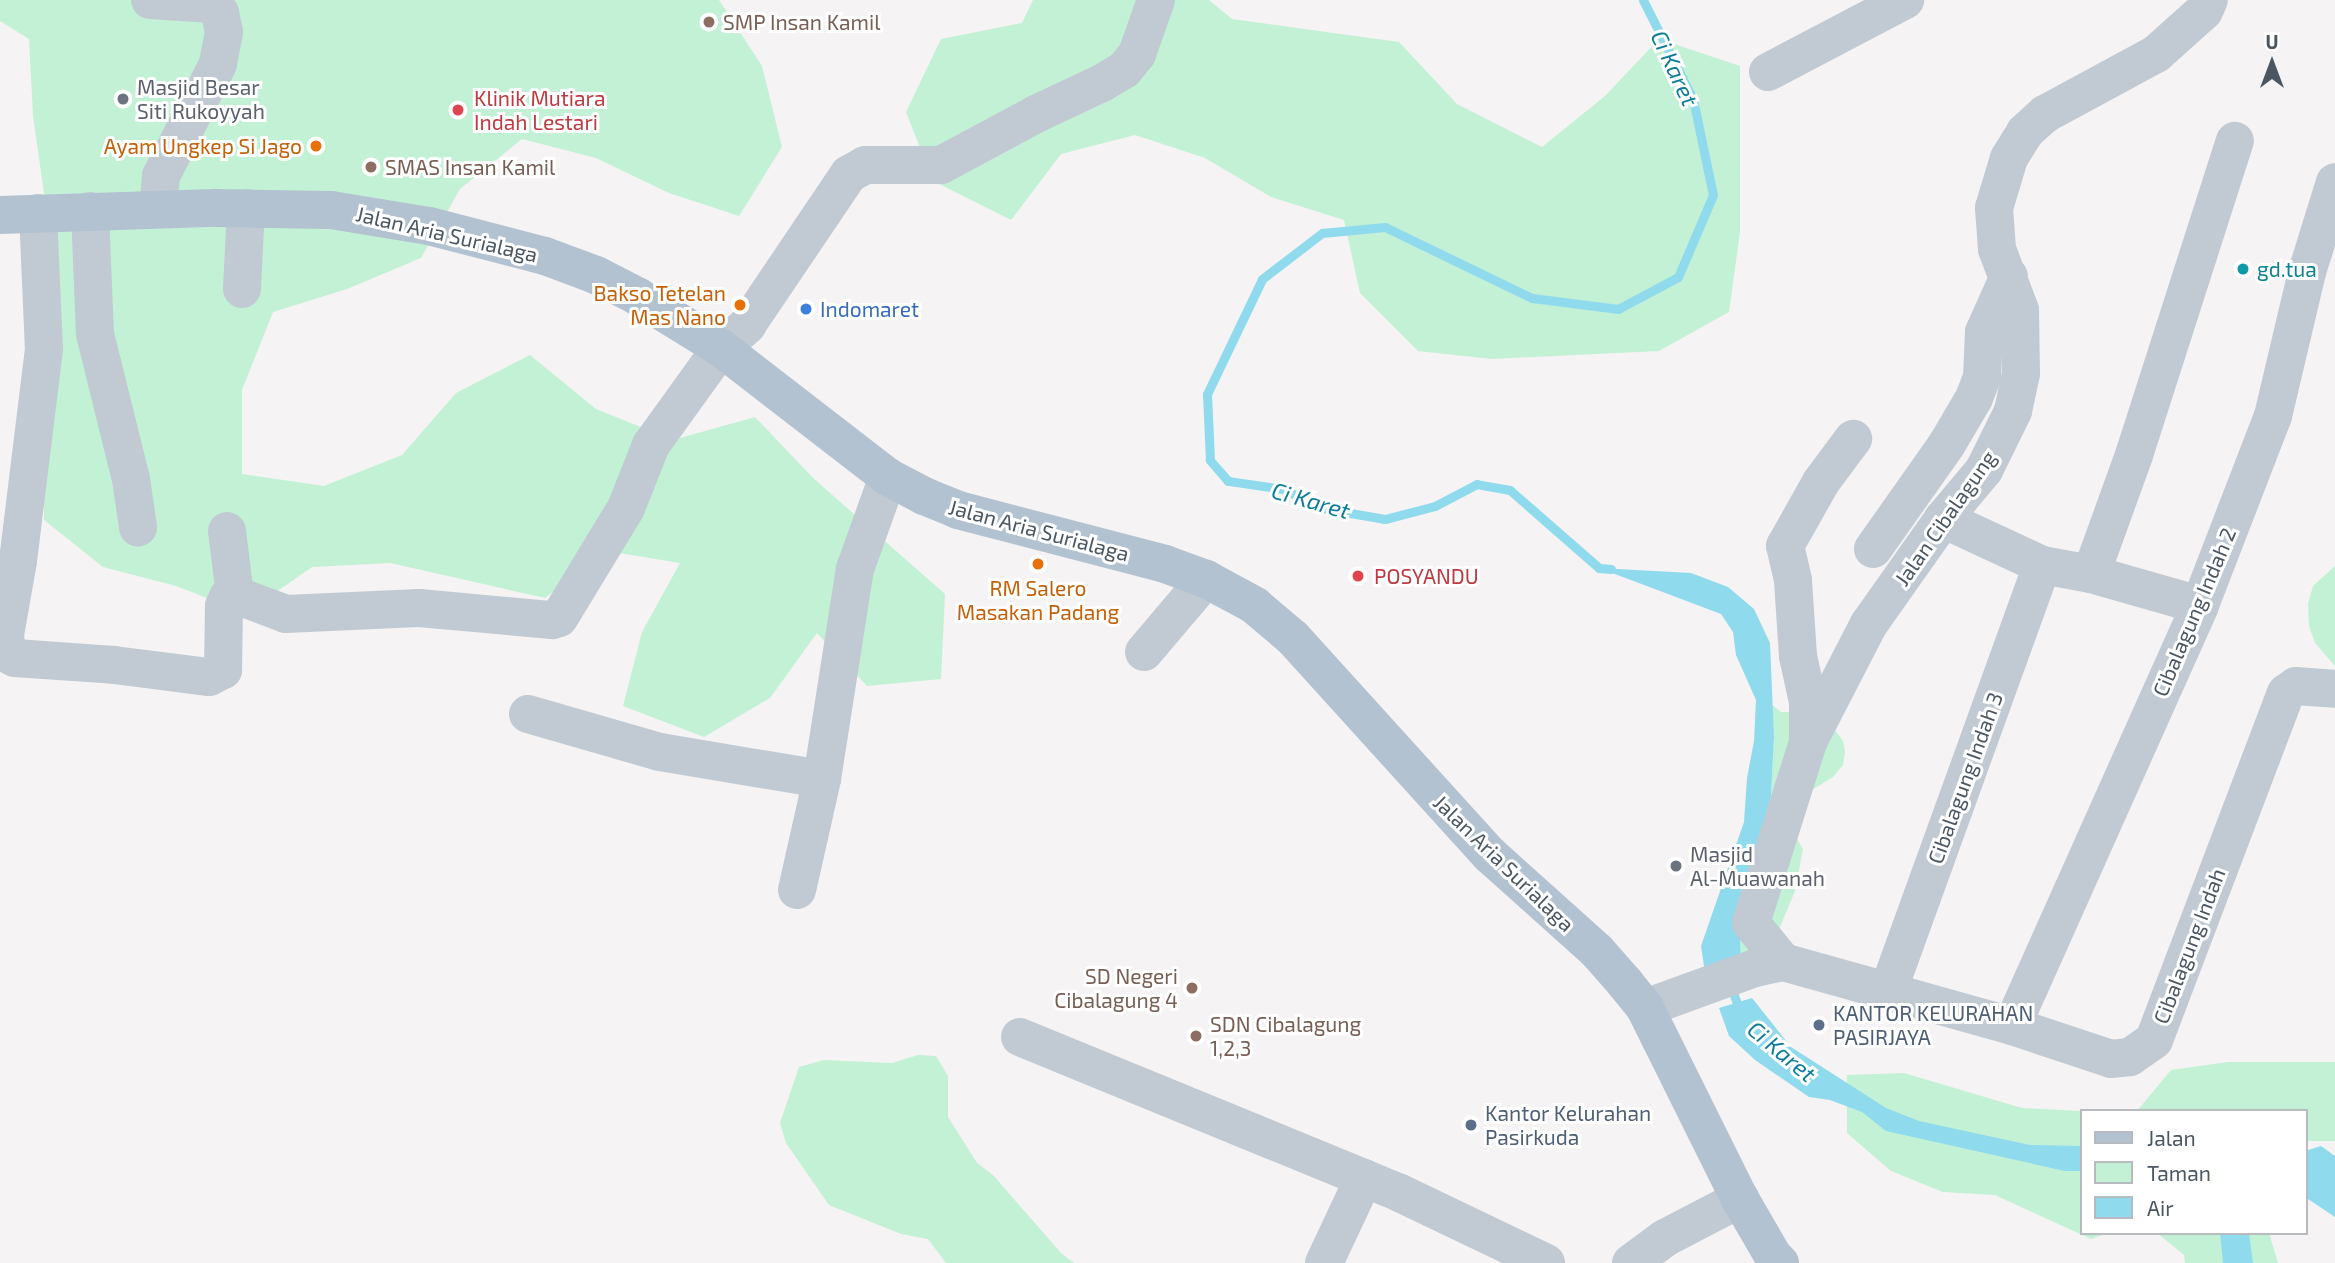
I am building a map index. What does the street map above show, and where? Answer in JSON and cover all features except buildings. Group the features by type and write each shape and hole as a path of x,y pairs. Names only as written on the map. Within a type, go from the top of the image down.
{"main road":[{"name":"Jalan Aria Surialaga","path":"0,215 158,208 246,208 365,214 494,240 596,275 721,348 888,477 958,510 1165,564 1206,579 1254,605 1293,638 1480,845 1597,951 1645,1008 1740,1199 1773,1256 1780,1263"}],"street":[{"path":"150,0 211,4 220,13 225,32 218,64 161,176 158,208"},
{"path":"38,213 44,349 9,559 4,646 7,654 15,658 114,665 209,677 223,670 224,606 228,597 235,595 286,614 419,608 559,618 626,508 651,444 721,348 747,325 849,174 865,165 941,165 1102,83 1124,70 1137,54 1156,0"},
{"path":"1768,72 1905,0"},
{"name":"Jalan Cibalagung","path":"1769,965 1751,923 1808,742 1869,624 1943,519 1984,470 2013,411 2021,374 2020,310 1997,249 1994,208 2009,158 2025,132 2046,114 2156,54 2204,11 2209,0"},
{"path":"2091,574 2134,455 2235,141"},
{"name":"Cibalagung Indah 2","path":"2012,1026 2200,605 2273,416 2307,272 2335,182"},
{"path":"242,289 246,208"},
{"path":"90,211 95,334 131,479 138,527"},
{"path":"1873,549 1947,444 1974,398 1982,377 1984,332 2009,276"},
{"path":"1808,742 1808,702 1798,656 1793,580 1785,546 1821,482 1853,439"},
{"path":"797,890 822,779 855,569 888,477"},
{"path":"1943,519 2042,565 2091,574 2200,605"},
{"path":"227,531 235,595"},
{"name":"Cibalagung Indah 3","path":"1888,991 2042,565"},
{"path":"1144,652 1206,579"},
{"name":"Cibalagung Indah","path":"1769,965 1888,991 2012,1026 2111,1059 2130,1057 2154,1040 2281,703 2296,686 2335,689"},
{"path":"528,714 660,752 822,779"},
{"path":"1645,1008 1769,965"},
{"path":"1020,1037 1364,1178 1453,1217 1539,1262"},
{"path":"1324,1263 1364,1178"},
{"path":"1631,1263 1665,1238 1740,1199"}],"green space":[{"path":"0,0 719,0 762,66 782,147 739,216 669,193 596,158 522,139 460,189 421,258 347,289 273,312 242,390 242,474 324,486 402,455 456,393 530,355 596,409 673,440 755,417 813,478 945,594 941,679 867,686 817,633 770,698 704,737 623,706 642,632 680,563 607,551 545,598 390,563 312,567 246,613 176,586 103,567 44,520 44,193 33,116 29,39 0,21"},
{"path":"1033,0 1209,0 1232,19 1399,42 1457,104 1542,147 1605,96 1659,39 1740,66 1740,232 1729,312 1659,351 1492,359 1418,351 1360,293 1344,220 1271,197 1205,158 1135,135 1061,154 1011,220 933,181 906,112 941,39 1022,23"},
{"path":"2335,566 2335,666 2315,643 2309,626 2308,604 2313,586"},
{"path":"1771,704 1781,712 1806,712 1835,730 1843,741 1845,752 1843,765 1833,777 1810,791 1797,839 1803,849 1795,891 1772,946 1740,956 1739,913 1770,814 1774,737"},
{"path":"918,1055 936,1056 948,1076 948,1117 977,1163 993,1175 1061,1253 1074,1263 946,1263 928,1239 901,1234 829,1205 786,1143 780,1123 799,1067 824,1060 892,1063"},
{"path":"2228,1062 2335,1062 2335,1141 2307,1141 2307,1109 2139,1109 2171,1070"},
{"path":"1904,1073 2022,1108 2080,1111 2080,1234 1995,1195 1943,1192 1891,1171 1847,1133 1847,1075"},
{"path":"2082,1235 2102,1235 2091,1239"},
{"path":"2159,1235 2270,1235 2278,1263 2185,1263 2184,1255"}],"water":[{"path":"1599,568 1691,573 1728,587 1754,609 1770,643 1774,737 1770,814 1739,913 1741,966 1713,977 1704,966 1701,946 1744,822 1756,700 1736,655 1733,632 1721,614"},
{"path":"1752,998 1791,1047 1886,1108 1919,1121 2030,1145 2080,1146 2080,1171 2065,1171 1886,1131 1862,1112 1830,1100 1809,1097 1755,1060 1729,1036 1719,1008"},
{"path":"2321,1146 2335,1156 2335,1217 2307,1198 2307,1150"},
{"path":"2220,1235 2249,1235 2253,1263 2223,1263"}],"waterway":[{"name":"Ci Karet","path":"1611,569 1599,568 1510,490 1477,484 1435,506 1385,519 1322,508 1283,489 1228,481 1210,460 1207,394 1262,279 1322,233 1385,227 1532,298 1618,309 1678,277 1713,195 1693,99 1643,0"},
{"name":"Ci Karet","path":"1730,985 1741,1014"}],"place":[{"name":"SMP Insan Kamil","path":"709,22"},
{"name":"Masjid Besar Siti Rukoyyah","path":"123,99"},
{"name":"Klinik Mutiara Indah Lestari","path":"458,110"},
{"name":"Ayam Ungkep Si Jago","path":"316,146"},
{"name":"SMAS Insan Kamil","path":"371,167"},
{"name":"gd.tua","path":"2243,269"},
{"name":"Bakso Tetelan Mas Nano","path":"740,305"},
{"name":"Indomaret","path":"806,309"},
{"name":"RM Salero Masakan Padang","path":"1038,564"},
{"name":"POSYANDU","path":"1358,576"},
{"name":"Masjid Al-Muawanah","path":"1676,866"},
{"name":"SD Negeri Cibalagung 4","path":"1192,988"},
{"name":"KANTOR KELURAHAN PASIRJAYA","path":"1819,1025"},
{"name":"SDN Cibalagung 1,2,3","path":"1196,1036"},
{"name":"Kantor Kelurahan Pasirkuda","path":"1471,1125"}]}
